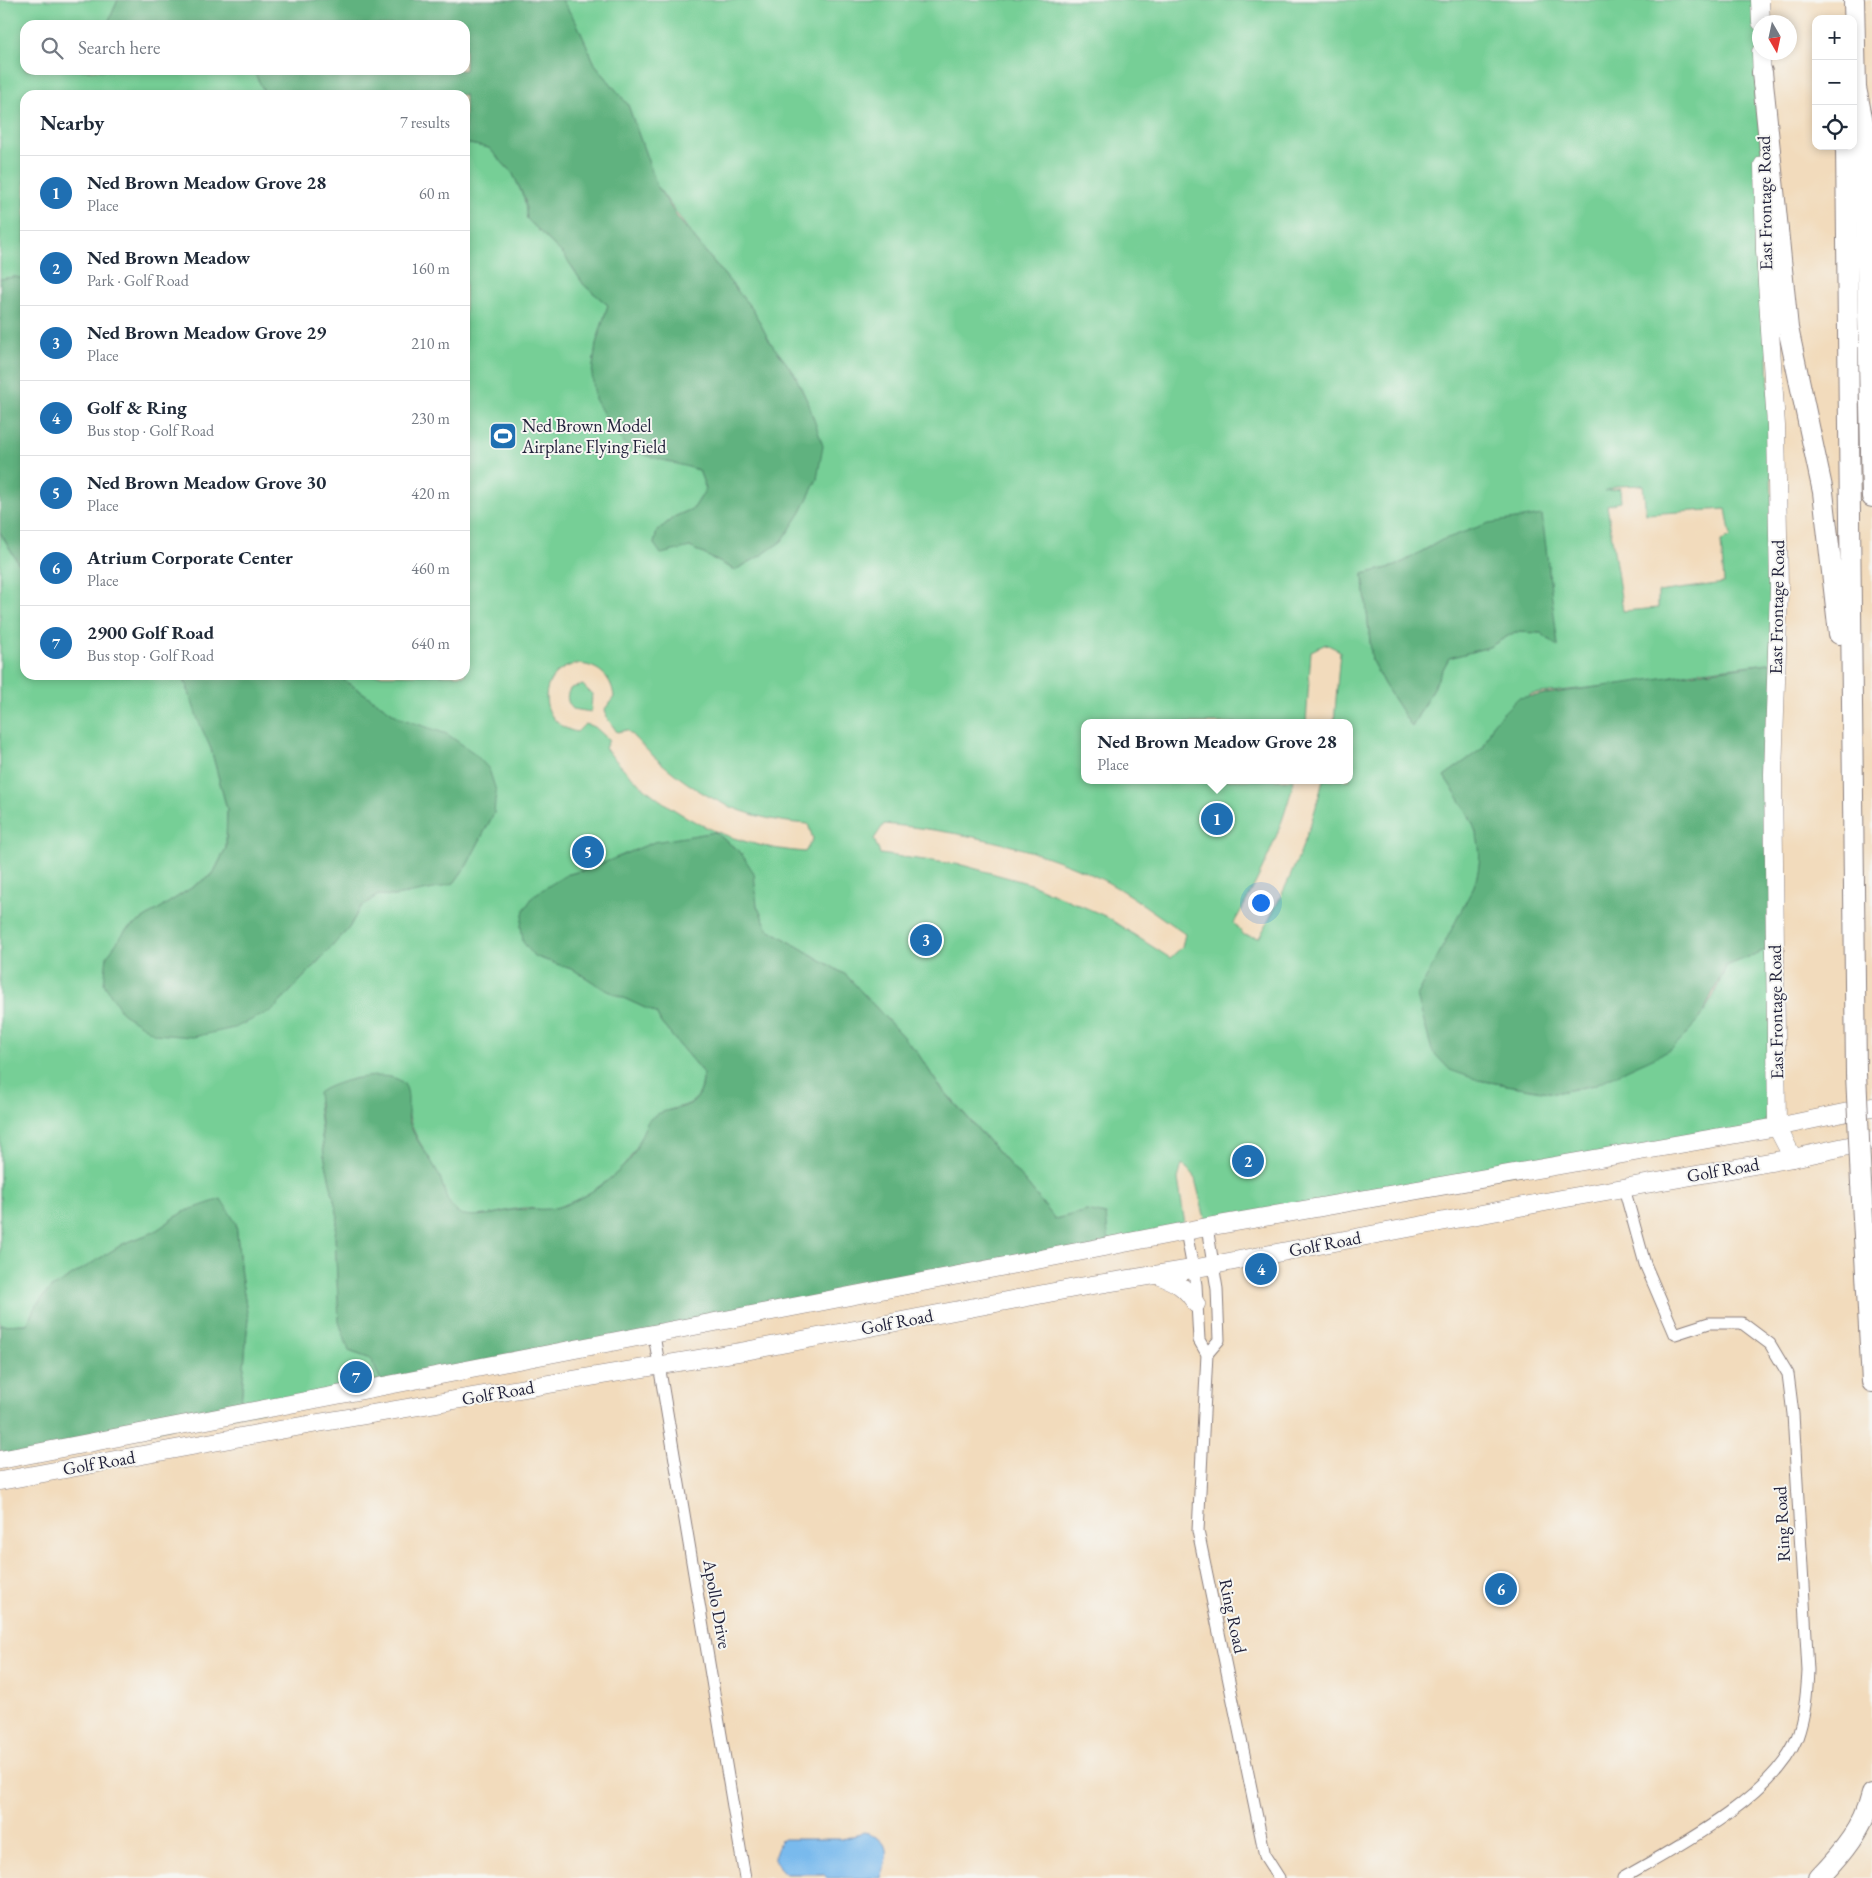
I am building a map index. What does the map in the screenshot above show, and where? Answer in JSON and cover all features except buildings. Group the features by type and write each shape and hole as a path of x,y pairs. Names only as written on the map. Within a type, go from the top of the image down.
{"highway":[{"path":"1854,0 1855,60"},
{"path":"1762,72 1788,328 1823,492 1851,739"},
{"path":"1857,101 1864,127 1872,496"},
{"path":"1846,150 1856,1074 1872,1382"},
{"path":"1820,1878 1848,1847 1870,1804 1872,1794"}],"main road":[{"path":"1760,0 1761,15"},
{"name":"East Frontage Road","path":"1762,60 1765,251 1776,426 1779,579 1773,774 1778,1128 1793,1158"},
{"name":"Golf Road","path":"0,1460 1207,1227 1778,1128 1872,1107"},
{"name":"Golf Road","path":"0,1481 318,1423 659,1366 1793,1158 1872,1141"},
{"path":"1158,1274 1180,1284 1188,1291 1196,1304"}],"street":[{"name":"Ring Road","path":"1624,1188 1644,1264 1675,1334 1709,1323 1742,1323 1770,1344 1788,1374 1793,1414 1808,1670 1807,1704 1796,1740 1774,1773 1743,1801 1695,1837 1624,1878"},
{"name":"Ring Road","path":"1207,1227 1213,1265 1219,1340 1207,1354"},
{"name":"Ring Road","path":"1186,1231 1196,1285 1199,1340 1207,1354 1198,1531 1265,1856 1279,1878"},
{"name":"Apollo Drive","path":"654,1335 745,1878"}],"green space":[{"path":"0,0 118,0 109,20 20,20 20,75 256,75 263,90 20,90 20,278 0,279"},
{"path":"118,0 562,0 577,24 595,64 628,105 657,186 677,217 753,310 770,342 794,373 809,405 823,446 817,479 801,512 782,541 735,570 690,547 661,554 654,544 657,531 674,517 694,508 706,489 699,470 648,456 628,448 612,429 595,399 592,374 596,344 608,305 584,285 564,255 527,219 525,199 513,174 489,148 470,144 470,90 263,90 256,75 470,75 470,20 109,20"},
{"path":"562,0 1760,0 1760,15 1752,15 1752,60 1760,60 1776,662 1694,672 1635,683 1531,694 1484,748 1444,776 1467,810 1476,828 1481,847 1480,862 1476,881 1468,902 1417,996 1478,1080 1554,1093 1594,1085 1700,1019 1714,995 1726,966 1773,947 1777,1127 1207,1227 1194,1175 1182,1164 1178,1179 1186,1231 1109,1246 1087,1211 1055,1219 1027,1184 938,1084 917,1052 846,975 768,929 757,906 755,893 741,853 715,832 566,875 534,956 574,970 604,989 656,1013 661,1023 703,1073 702,1087 698,1096 692,1102 666,1111 649,1121 625,1164 617,1173 598,1187 575,1200 551,1209 525,1208 475,1216 461,1215 452,1208 446,1198 435,1167 412,1127 408,1108 357,1078 342,1083 318,1103 324,1155 338,1217 335,1235 338,1300 349,1351 371,1359 384,1387 240,1415 248,1318 241,1276 236,1223 183,1212 154,1232 123,1244 50,1289 36,1305 27,1324 0,1325 0,532 20,566 20,680 184,680 211,749 227,809 226,848 213,874 126,930 273,1010 349,928 360,908 378,895 395,896 454,883 467,865 494,813 422,726 400,718 344,680 470,680 470,144 489,148 513,174 524,198 527,219 565,256 584,285 608,305 596,344 592,374 675,462 699,470 706,489 694,508 674,517 657,531 654,544 690,547 735,570 782,541 801,512 817,479 809,405 794,373 770,342 753,310 692,235 657,186 628,105 595,64 577,24","holes":["1643,485 1646,514 1726,509 1731,537 1721,541 1724,583 1658,592 1658,608 1623,611 1607,505 1621,502 1620,488 1605,491 1617,486","1442,540 1552,605 1558,646 1541,633 1515,632 1489,647 1449,658 1412,727 1384,684 1372,661 1363,574 1396,566","1326,644 1340,651 1334,719 1353,719 1353,784 1322,784 1297,861 1279,900 1259,938 1244,935 1234,923 1253,889 1277,835 1293,784 1081,784 1081,719 1306,719 1311,651","576,664 597,669 607,677 610,683 614,697 605,709 607,718 617,732 627,730 666,767 687,783 730,807 780,821 808,824 813,839 805,852 747,842 720,833 694,821 670,807 625,770 605,748 609,740 595,727 585,724 577,732 564,727 554,719 548,709 546,698 548,687 553,677 563,669","884,824 965,835 1018,848 1070,865 1118,889 1185,934 1182,947 1170,958 1105,916 1031,884 962,865 880,854 874,839"]},
{"path":"20,278 20,566 0,532 0,279"},
{"path":"1542,515 1558,647 1541,633 1515,632 1489,647 1449,658 1412,727 1384,684 1372,661 1363,574 1396,566 1442,540 1489,523"},
{"path":"1776,662 1773,947 1726,966 1700,1019 1672,1049 1594,1085 1554,1093 1478,1080 1450,1070 1432,1051 1417,996 1474,886 1480,855 1478,841 1469,815 1444,776 1483,748 1494,722 1518,698"},
{"path":"185,680 344,680 400,718 447,734 474,753 489,769 496,791 494,813 467,865 454,883 434,889 395,896 378,895 360,908 349,928 273,1010 234,1028 193,1037 155,1034 123,1014 104,984 107,956 126,930 213,874 226,848 227,809 211,749 198,720"},
{"path":"583,685 592,694 591,712 573,709 568,702 567,696 571,688"},
{"path":"715,832 741,853 754,873 757,906 768,929 846,975 917,1052 939,1086 1027,1184 1055,1219 1087,1211 1106,1215 1109,1246 384,1387 371,1359 349,1351 339,1322 335,1235 338,1217 324,1155 318,1093 325,1088 348,1080 375,1076 397,1079 404,1084 408,1096 408,1116 412,1129 440,1177 450,1204 460,1214 480,1216 507,1211 548,1209 570,1203 594,1190 615,1174 631,1158 647,1123 654,1116 690,1104 697,1098 702,1088 703,1073 661,1023 656,1013 604,989 574,970 534,956 523,942 521,925 524,910 534,895 566,875 589,869 654,842"},
{"path":"221,1199 236,1223 241,1276 248,1318 240,1415 0,1460 0,1325 27,1324 36,1305 50,1289 123,1244 154,1232 183,1212"}],"water":[{"path":"864,1833 880,1839 884,1844 886,1856 881,1878 827,1878 823,1874 786,1874 777,1865 775,1854 781,1839 842,1839"}],"place":[{"name":"Ned Brown Model Airplane Flying Field","path":"503,436"},
{"name":"Ned Brown Meadow Grove 28","path":"1217,819"},
{"name":"Ned Brown Meadow Grove 30","path":"588,852"},
{"name":"Ned Brown Meadow Grove 29","path":"926,940"},
{"name":"Ned Brown Meadow","path":"1248,1161"},
{"name":"Golf & Ring","path":"1261,1269"},
{"name":"2900 Golf Road","path":"356,1377"},
{"name":"Atrium Corporate Center","path":"1501,1589"}]}
